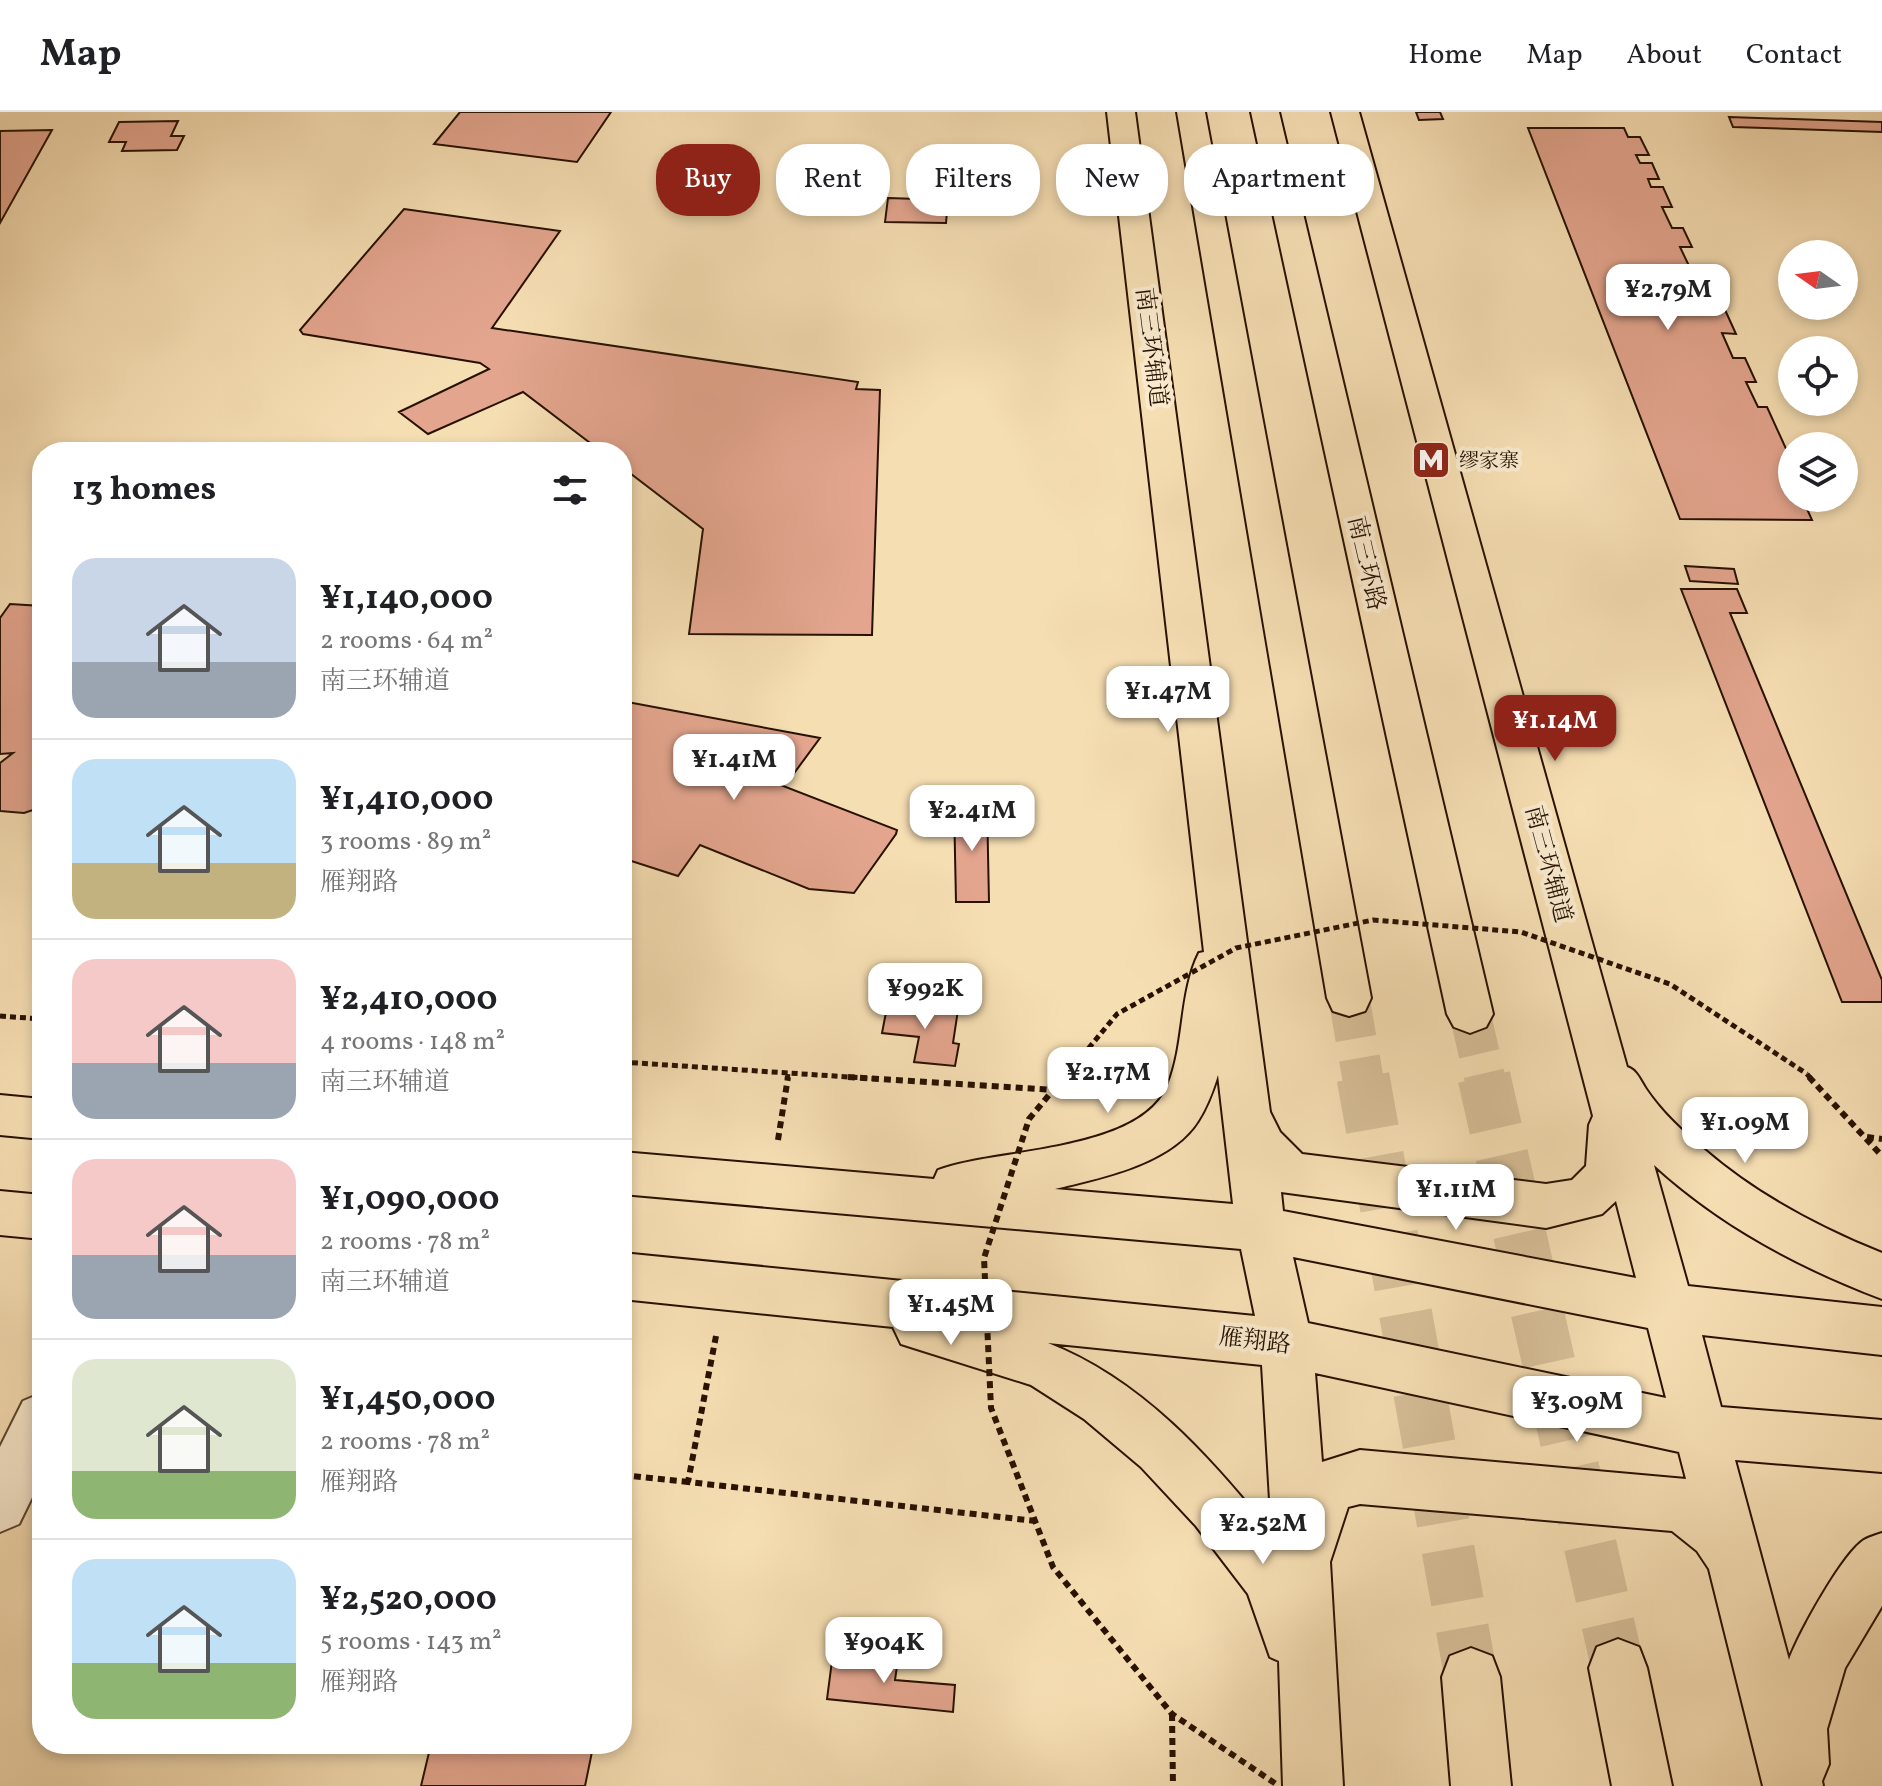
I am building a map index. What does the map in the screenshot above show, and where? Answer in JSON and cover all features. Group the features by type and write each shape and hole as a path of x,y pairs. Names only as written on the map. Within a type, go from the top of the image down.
{"main road":[{"name":"南三环辅道","path":"1121,112 1261,1229 1287,1343 1311,1703"},
{"path":"1191,112 1349,998"},
{"name":"南三环路","path":"1265,112 1470,1014"},
{"name":"南三环辅道","path":"1345,112 1669,1308 1793,1786"},
{"path":"885,1196 1036,1173 1132,1144 1164,1129 1181,1108 1195,1072 1223,916"},
{"path":"1602,1060 1641,1119 1717,1190 1794,1237 1882,1276"},
{"path":"1247,1113 1263,1147 1290,1174 1546,1206 1585,1199 1609,1175 1615,1108"},
{"path":"0,1115 32,1118"},
{"path":"632,1174 1261,1229 1669,1308 1882,1331"},
{"path":"0,1213 32,1216"},
{"name":"雁翔路","path":"632,1277 1287,1343 1701,1431 1882,1446"},
{"path":"747,1289 1008,1352 1049,1368 1103,1401 1160,1448 1215,1507 1272,1579 1311,1703 1313,1786"},
{"path":"1303,1569 1316,1514 1327,1487 1360,1477 1682,1505 1717,1531 1733,1557"},
{"path":"1801,1786 1797,1729 1820,1655 1864,1583 1882,1561"},
{"path":"1618,1668 1642,1786"},
{"path":"1471,1677 1481,1786"}],"lane":[{"path":"0,1505 32,1439"}],"path":[{"path":"1279,1786 1172,1714 1053,1567 991,1408 984,1258 1029,1119 1117,1014 1236,948 1373,920 1521,932 1670,984 1807,1074 1882,1156"},
{"path":"0,1016 32,1018"},
{"path":"632,1063 1054,1090"},
{"path":"771,1187 788,1074"},
{"path":"1865,1137 1882,1139"},
{"path":"688,1482 747,1289"},
{"path":"632,1476 1036,1521"},
{"path":"1172,1714 1173,1786"}],"building":[{"path":"460,112 611,112 577,162 434,144"},
{"path":"1416,112 1440,112 1443,119 1419,120"},
{"path":"1729,117 1882,122 1882,132 1733,127"},
{"path":"178,121 171,136 184,136 177,150 122,151 126,142 109,142 119,122"},
{"path":"1528,128 1624,128 1628,137 1640,137 1649,155 1636,155 1640,163 1652,163 1659,179 1648,179 1651,187 1663,187 1672,207 1662,207 1672,228 1683,228 1692,247 1680,247 1690,268 1706,268 1736,334 1722,333 1733,358 1745,358 1756,382 1746,382 1758,407 1767,407 1778,432 1778,512 1808,512 1812,520 1680,519"},
{"path":"52,130 0,223 0,131"},
{"path":"890,198 906,199 906,216 947,216 946,223 885,222 886,216 890,216"},
{"path":"404,209 560,231 492,328 858,382 856,389 880,390 872,635 689,634 703,529 632,475 632,442 589,442 523,392 428,434 399,412 489,369 480,363 303,334 300,330"},
{"path":"1685,566 1734,569 1738,584 1690,581"},
{"path":"1681,589 1737,589 1747,613 1730,613 1882,980 1882,1002 1842,1002"},
{"path":"10,604 32,605 32,810 24,813 0,811 0,763 13,753 0,754 0,618"},
{"path":"632,703 820,738 792,776 767,775 765,779 897,830 854,893 809,889 700,845 678,876 632,861"},
{"path":"987,804 989,902 956,902 954,805"},
{"path":"888,1002 958,1010 953,1043 959,1044 955,1066 914,1062 919,1037 882,1033"},
{"path":"833,1653 898,1659 895,1680 955,1685 953,1712 827,1699"},
{"path":"429,1754 592,1754 585,1786 421,1786"}],"tunnel":[{"path":"1349,998 1363,1079"},
{"path":"1470,1014 1485,1079"},
{"path":"1363,1077 1471,1677"},
{"path":"1484,1077 1618,1668"}],"place":[{"name":"缪家寨","path":"1431,460"}]}
